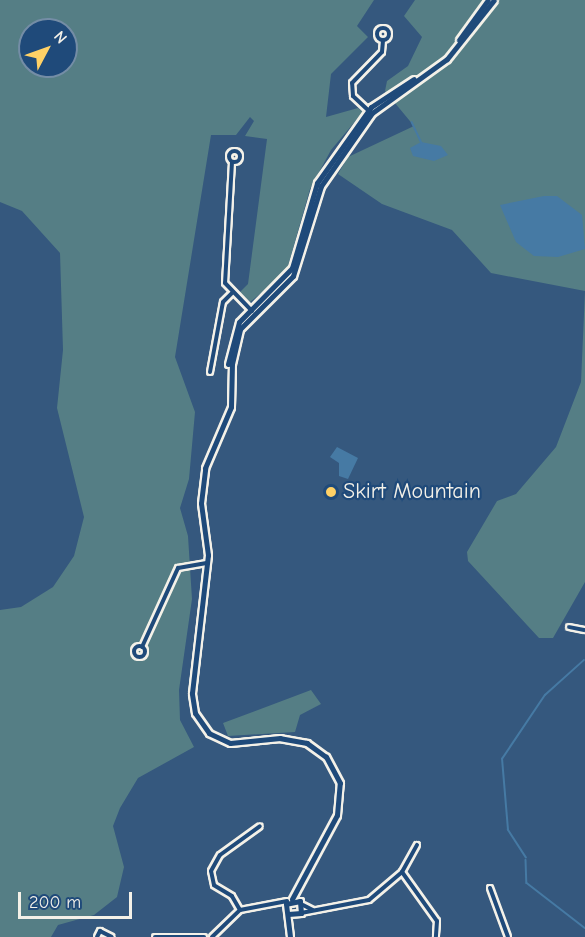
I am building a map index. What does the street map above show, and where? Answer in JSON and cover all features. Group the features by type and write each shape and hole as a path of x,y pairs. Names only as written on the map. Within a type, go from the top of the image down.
{"street":[{"path":"290,937 287,911 290,900 300,887 337,815 340,783 326,757 307,743 280,738 230,743 198,720 192,693 208,563 201,487 210,449 229,413 231,348 251,310 289,274 312,193 370,112 439,62 488,0"},
{"path":"370,112 447,59 494,0"},
{"path":"370,112 353,96 352,83 382,52 383,40"},
{"path":"232,162 225,280 233,292 251,310"},
{"path":"210,372 223,302 233,292"},
{"path":"142,647 178,568 208,563"},
{"path":"569,627 585,630"},
{"path":"240,910 232,896 214,885 211,871 220,855 260,826"},
{"path":"274,903 287,911 299,914 364,903 402,872 417,845"},
{"path":"402,872 437,921 436,937"},
{"path":"290,927 299,914 302,903 300,887"},
{"path":"490,888 508,937"},
{"path":"212,937 240,910 290,900 302,903 314,910"},
{"path":"97,937 100,931 112,937 118,937"},
{"path":"155,937 204,937"}],"green space":[{"path":"0,0 374,0 357,26 368,37 331,74 326,117 358,108 363,112 331,150 310,189 286,273 250,302 240,292 248,284 267,139 245,136 254,121 250,117 236,135 211,135 175,357 195,412 189,479 180,508 188,536 192,599 179,690 180,720 194,747 138,778 120,808 113,826 124,867 117,897 94,915 58,925 51,937 0,937 0,610 21,607 53,587 74,556 84,517 57,408 63,350 60,253 22,211 0,202"},
{"path":"415,0 585,0 585,291 491,273 452,230 382,204 338,174 348,157 414,126 385,91 387,81 408,66 422,37 404,16"},
{"path":"585,291 585,582 553,638 539,638 468,561 467,552 497,501 516,494 556,447 581,382"},
{"path":"311,690 321,704 300,715 295,732 228,736 223,723"}],"water":[{"path":"421,142 441,146 448,155 434,161 413,156 410,148"},
{"path":"544,196 557,196 582,215 585,249 558,257 534,256 516,242 500,205"},
{"path":"337,447 358,458 348,479 339,476 339,463 330,457"}],"waterway":[{"path":"412,122 422,143"},
{"path":"526,858 508,830 502,759 545,695 584,660"},
{"path":"526,860 527,883 585,928"}],"place":[{"name":"Skirt Mountain","path":"331,492"}]}
